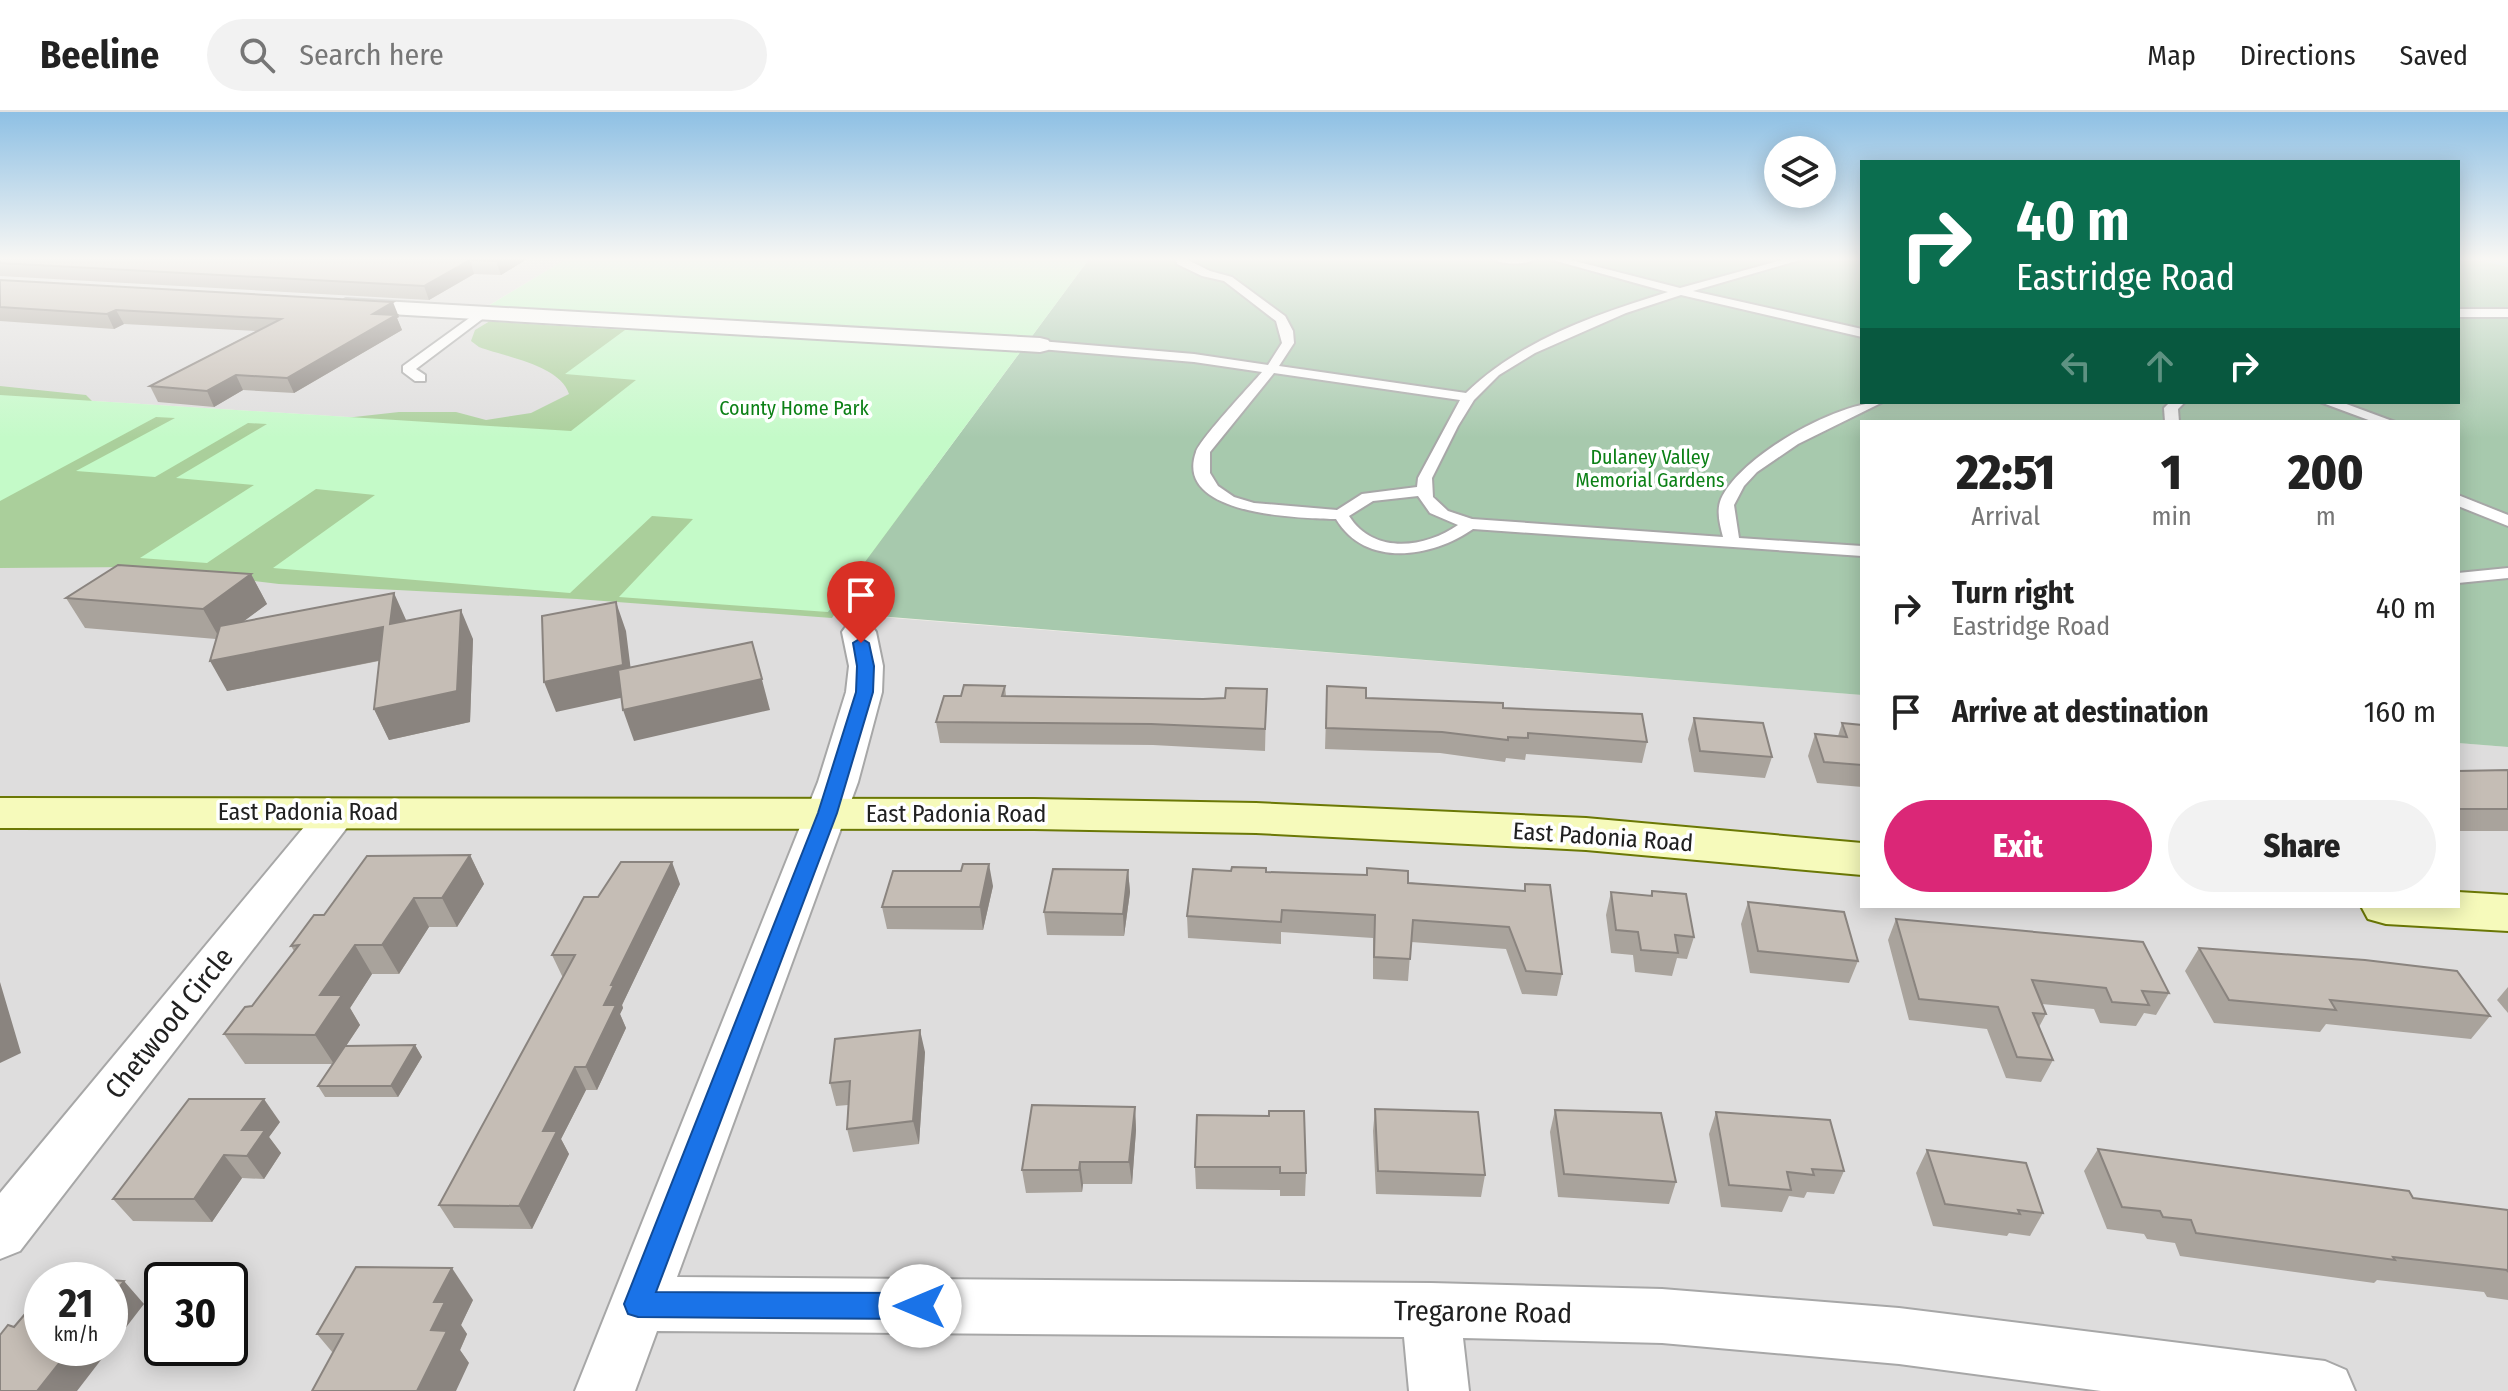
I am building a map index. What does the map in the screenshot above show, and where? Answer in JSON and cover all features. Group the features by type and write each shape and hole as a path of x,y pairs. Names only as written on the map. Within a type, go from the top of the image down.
{"street":[{"path":"567,319 1040,345"},
{"path":"605,1391 827,813 864,692 866,666 859,632"},
{"name":"Chetwood Circle","path":"0,1234 338,812"},
{"name":"East Padonia Road","path":"0,813 1145,815 1366,822 1586,834 1860,859"},
{"path":"2421,908 2508,913"},
{"name":"Tregarone Road","path":"638,1304 1431,1310 1662,1316 1899,1336 2325,1391"},
{"path":"1431,1310 1439,1391"}],"lane":[{"path":"420,378 408,369 477,319"},
{"path":"1281,319 1287,331 1288,343 1271,369 1203,452 1199,466 1203,477 1227,499 1247,507 1341,515"},
{"path":"1606,319 1497,370 1469,397 1425,478 1422,491 1426,501 1442,514 1470,524 1860,551"},
{"path":"1798,319 1860,333"},
{"path":"1040,345 1194,358 1469,397"},
{"path":"1732,542 1727,518 1728,500 1743,479 1772,453 1872,404"},
{"path":"2333,404 2382,420"},
{"path":"1341,515 1349,505 1365,497 1422,491"},
{"path":"2460,501 2508,521"},
{"path":"1341,515 1347,529 1359,537 1401,549 1430,546 1449,539 1470,524"},
{"path":"2460,578 2508,573"}],"shaded area":[{"path":"0,319 467,319 627,330 637,379 571,431 0,395"},
{"path":"0,547 1860,695 1860,908 2460,908 2460,743 2508,747 2508,1391 0,1391"}],"green space":[{"name":"Dulaney Valley Memorial Gardens","path":"1045,319 1860,319 1860,404 2460,404 2460,319 2508,319 2508,747 2460,743 2460,420 1860,420 1860,695 828,612"},
{"name":"County Home Park","path":"1045,319 828,612 619,597 693,519 652,516 570,593 273,568 375,495 316,489 207,563 140,558 254,485 176,478 267,424 248,423 155,477 76,471 175,418 156,417 0,501 0,395 571,431 636,380 565,374 625,330 465,320"},
{"name":"County Home Park","path":"490,321 807,339 978,402 832,618 577,599 279,584 138,567 0,568 0,386 86,395 98,407 327,420 399,412 456,412 486,420 531,413 569,394 564,384 543,369 479,347 471,341 475,330"}],"building":[{"path":"275,319 390,319 287,378 236,375 207,391 150,386 281,319"},
{"path":"118,565 251,574 203,609 66,598"},
{"path":"394,593 390,624 461,610 457,691 374,709 383,627 210,661 220,626"},
{"path":"616,602 623,665 544,682 542,616"},
{"path":"752,642 762,679 623,710 618,670"},
{"path":"964,685 1005,686 1002,696 1203,699 1225,698 1226,688 1267,689 1265,729 1151,724 936,722 944,696 961,696"},
{"path":"1327,686 1366,688 1366,698 1503,703 1503,708 1642,714 1647,742 1528,733 1528,738 1508,737 1508,740 1442,732 1326,728"},
{"path":"1694,718 1763,723 1772,757 1700,751"},
{"path":"1842,723 1860,725 1860,765 1824,762 1815,734 1847,737"},
{"path":"2508,770 2508,809 2460,809 2460,771"},
{"path":"470,855 442,898 414,898 382,945 355,945 320,995 342,995 315,1035 224,1034 245,1007 252,1006 299,945 291,946 314,915 324,915 367,856"},
{"path":"621,862 672,862 604,1005 616,1005 586,1067 575,1067 543,1131 557,1131 519,1206 439,1205 575,955 552,955 584,897 598,897"},
{"path":"963,864 989,864 980,907 882,907 893,871 961,871"},
{"path":"1232,867 1266,868 1266,872 1367,875 1367,868 1408,871 1408,883 1525,891 1525,884 1550,885 1562,974 1526,971 1509,927 1413,920 1410,959 1374,957 1375,915 1282,910 1281,922 1187,916 1193,869 1231,871"},
{"path":"1053,869 1128,870 1123,914 1044,912"},
{"path":"1652,891 1686,894 1694,937 1675,935 1678,953 1641,950 1638,932 1616,930 1611,892 1652,896"},
{"path":"1748,902 1844,912 1858,961 1758,951"},
{"path":"1896,919 2143,942 2169,993 2142,991 2149,1005 2112,1002 2106,988 2032,980 2046,1014 2033,1013 2053,1060 2017,1057 1998,1007 1919,999"},
{"path":"2199,948 2365,960 2457,971 2490,1016 2330,1000 2336,1010 2229,1000"},
{"path":"920,1030 913,1121 847,1129 850,1081 830,1083 835,1039"},
{"path":"415,1045 391,1086 318,1086 345,1046"},
{"path":"189,1099 264,1099 242,1130 265,1130 247,1156 224,1155 194,1199 113,1199"},
{"path":"1032,1105 1135,1107 1129,1162 1080,1162 1079,1170 1022,1170"},
{"path":"1375,1109 1478,1112 1485,1175 1378,1171"},
{"path":"1555,1110 1661,1113 1676,1182 1564,1174"},
{"path":"1269,1111 1304,1111 1306,1173 1280,1173 1280,1167 1195,1167 1197,1115 1269,1116"},
{"path":"1716,1112 1830,1120 1844,1171 1812,1169 1814,1175 1787,1172 1791,1190 1729,1185"},
{"path":"2098,1149 2409,1191 2413,1198 2508,1210 2508,1272 2196,1233 2191,1220 2163,1217 2160,1211 2122,1207"},
{"path":"1927,1150 2026,1163 2043,1213 2018,1210 2020,1214 1945,1204"},
{"path":"356,1267 452,1268 434,1302 445,1302 431,1330 447,1331 417,1391 312,1391 343,1334 317,1334"},
{"path":"24,1315 24,1366 57,1366 37,1391 0,1391 0,1335 8,1325 14,1327"}],"route":[{"path":"861,643 866,666 864,692 856,727 827,813 638,1304 920,1306"}]}
